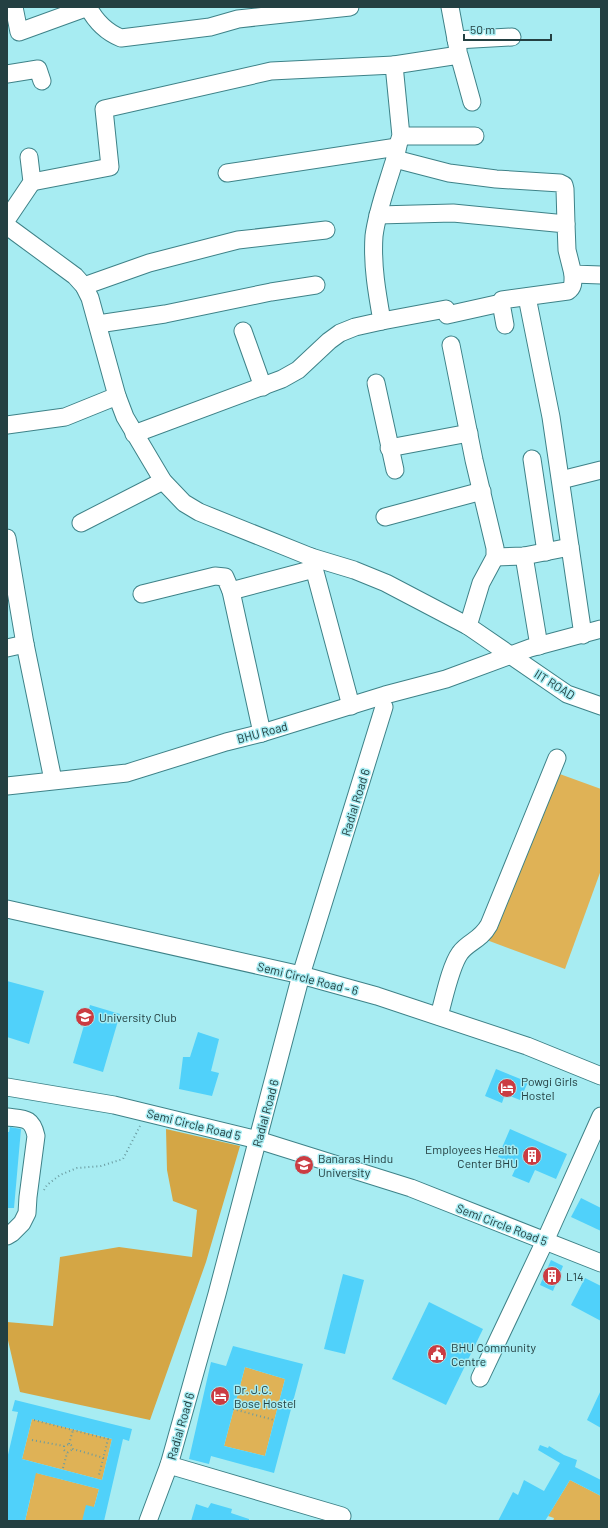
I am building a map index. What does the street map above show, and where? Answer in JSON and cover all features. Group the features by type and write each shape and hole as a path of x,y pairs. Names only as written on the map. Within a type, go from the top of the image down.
{"street":[{"path":"14,7 19,32 88,7 102,27 112,35 121,38 210,26 237,13 350,7"},
{"path":"450,7 457,47 472,102"},
{"path":"32,182 110,167 104,109 271,71 394,64 457,47 512,37"},
{"path":"382,321 374,261 374,235 378,215 398,147 394,64"},
{"path":"7,74 38,69 42,81"},
{"path":"227,173 475,136"},
{"path":"134,434 189,412 282,379 298,370 329,341 340,333 355,327 382,321 501,303 502,300 505,299 568,291 572,289 573,274 567,250 564,185 560,183 449,174 398,147"},
{"path":"7,219 32,182 30,157"},
{"path":"378,215 453,213 566,224"},
{"path":"7,226 75,276 84,286 149,263 238,240 326,230"},
{"path":"573,274 601,275"},
{"path":"98,324 165,314 271,292 316,285"},
{"name":"IIT ROAD","path":"84,286 90,298 98,324 124,417 162,482 184,503 199,512 313,563 354,570 386,583 468,626 567,694 601,706"},
{"path":"527,297 561,480 583,635"},
{"path":"501,303 505,325"},
{"path":"243,331 263,387"},
{"path":"451,345 495,548 495,556 481,583 468,626"},
{"path":"376,383 395,470"},
{"path":"7,424 65,417 117,396"},
{"path":"389,448 469,433"},
{"path":"532,458 546,552"},
{"path":"561,480 601,470"},
{"path":"81,523 162,482"},
{"path":"385,517 482,491"},
{"path":"7,538 11,593 25,644 53,780"},
{"path":"495,556 507,558 524,556 570,547"},
{"path":"524,556 539,646"},
{"path":"231,591 313,563 351,706"},
{"path":"142,594 215,576 226,577 231,591 262,733"},
{"name":"BHU Road","path":"7,786 127,773 226,742 262,733 446,678 539,646 601,629"},
{"path":"7,648 25,644"},
{"name":"Radial Road 6","path":"148,1521 169,1465 258,1140 301,975 384,706"},
{"path":"439,1016 454,963 460,953 484,933 489,925 557,758"},
{"name":"Semi Circle Road - 6","path":"7,909 301,975 377,996 527,1046 601,1076"},
{"name":"Semi Circle Road 5","path":"7,1087 114,1105 258,1140 411,1188 601,1263"},
{"path":"480,1378 545,1241 601,1116"},
{"path":"7,1117 28,1120 34,1126 36,1136 27,1214 22,1223 7,1236"},
{"path":"169,1465 342,1516"}],"path":[{"path":"28,1197 42,1194 47,1185 60,1175 77,1168 101,1166 123,1159 146,1112"},
{"path":"234,1409 274,1420"},
{"path":"34,1420 108,1439 99,1475"},
{"path":"73,1430 69,1444 72,1449 104,1458"},
{"path":"32,1440 64,1446 69,1444"},
{"path":"64,1446 64,1450 67,1453"},
{"path":"63,1468 67,1453 72,1449"}],"shaded area":[{"path":"546,769 601,789 601,870 565,969 484,939"},
{"path":"166,1129 240,1146 206,1262 150,1420 20,1392 7,1336 7,1322 53,1326 60,1257 119,1247 192,1257 197,1210 173,1201 167,1170"},
{"path":"245,1367 285,1379 265,1456 224,1446"},
{"path":"32,1419 112,1439 102,1480 22,1459"},
{"path":"29,1471 99,1489 94,1507 82,1521 25,1521 34,1483"},
{"path":"570,1480 601,1496 601,1521 553,1521 554,1518 548,1516"}],"building":[{"path":"7,981 44,991 29,1044 7,1037"},
{"path":"90,1005 120,1014 103,1072 73,1063"},
{"path":"198,1032 219,1039 211,1071 219,1073 212,1096 179,1089 183,1057 190,1057"},
{"name":"Powgi Girls Hostel","path":"496,1069 528,1082 520,1100 505,1094 502,1103 485,1096"},
{"path":"10,1127 21,1129 14,1208 7,1208 7,1132 9,1132"},
{"name":"Employees Health Center BHU","path":"510,1129 567,1154 556,1179 535,1170 529,1183 512,1176 517,1165 498,1157"},
{"path":"581,1198 601,1208 601,1231 571,1217"},
{"name":"L14","path":"551,1260 563,1266 553,1291 540,1285"},
{"path":"343,1274 364,1280 345,1354 324,1349"},
{"path":"585,1278 601,1286 601,1321 571,1305"},
{"name":"BHU Community Centre","path":"429,1302 483,1329 446,1405 392,1379"},
{"name":"Dr. J.C. Bose Hostel","path":"233,1346 303,1364 274,1473 211,1456 209,1464 189,1459 211,1362 226,1366","holes":["245,1367 285,1379 265,1456 224,1446"]},
{"path":"601,1390 601,1428 587,1420"},
{"path":"15,1400 132,1429 129,1441 123,1439 104,1521 82,1521 86,1505 94,1507 99,1489 36,1473 25,1521 7,1521 7,1459 18,1412 12,1411","holes":["32,1419 112,1439 102,1480 22,1459"]},
{"path":"540,1445 548,1448 549,1446 564,1455 577,1460 575,1467 601,1480 601,1496 570,1480 545,1521 498,1521 513,1492 518,1495 524,1480 544,1491 560,1463 538,1450"},
{"path":"211,1503 232,1509 231,1513 249,1519 249,1521 191,1521 196,1504 208,1508"}],"place":[{"name":"University Club","path":"85,1017"},
{"name":"Powgi Girls Hostel","path":"507,1088"},
{"name":"Employees Health Center BHU","path":"532,1156"},
{"name":"Banaras Hindu University","path":"304,1165"},
{"name":"L14","path":"552,1276"},
{"name":"BHU Community Centre","path":"437,1354"},
{"name":"Dr. J.C. Bose Hostel","path":"220,1396"}]}
